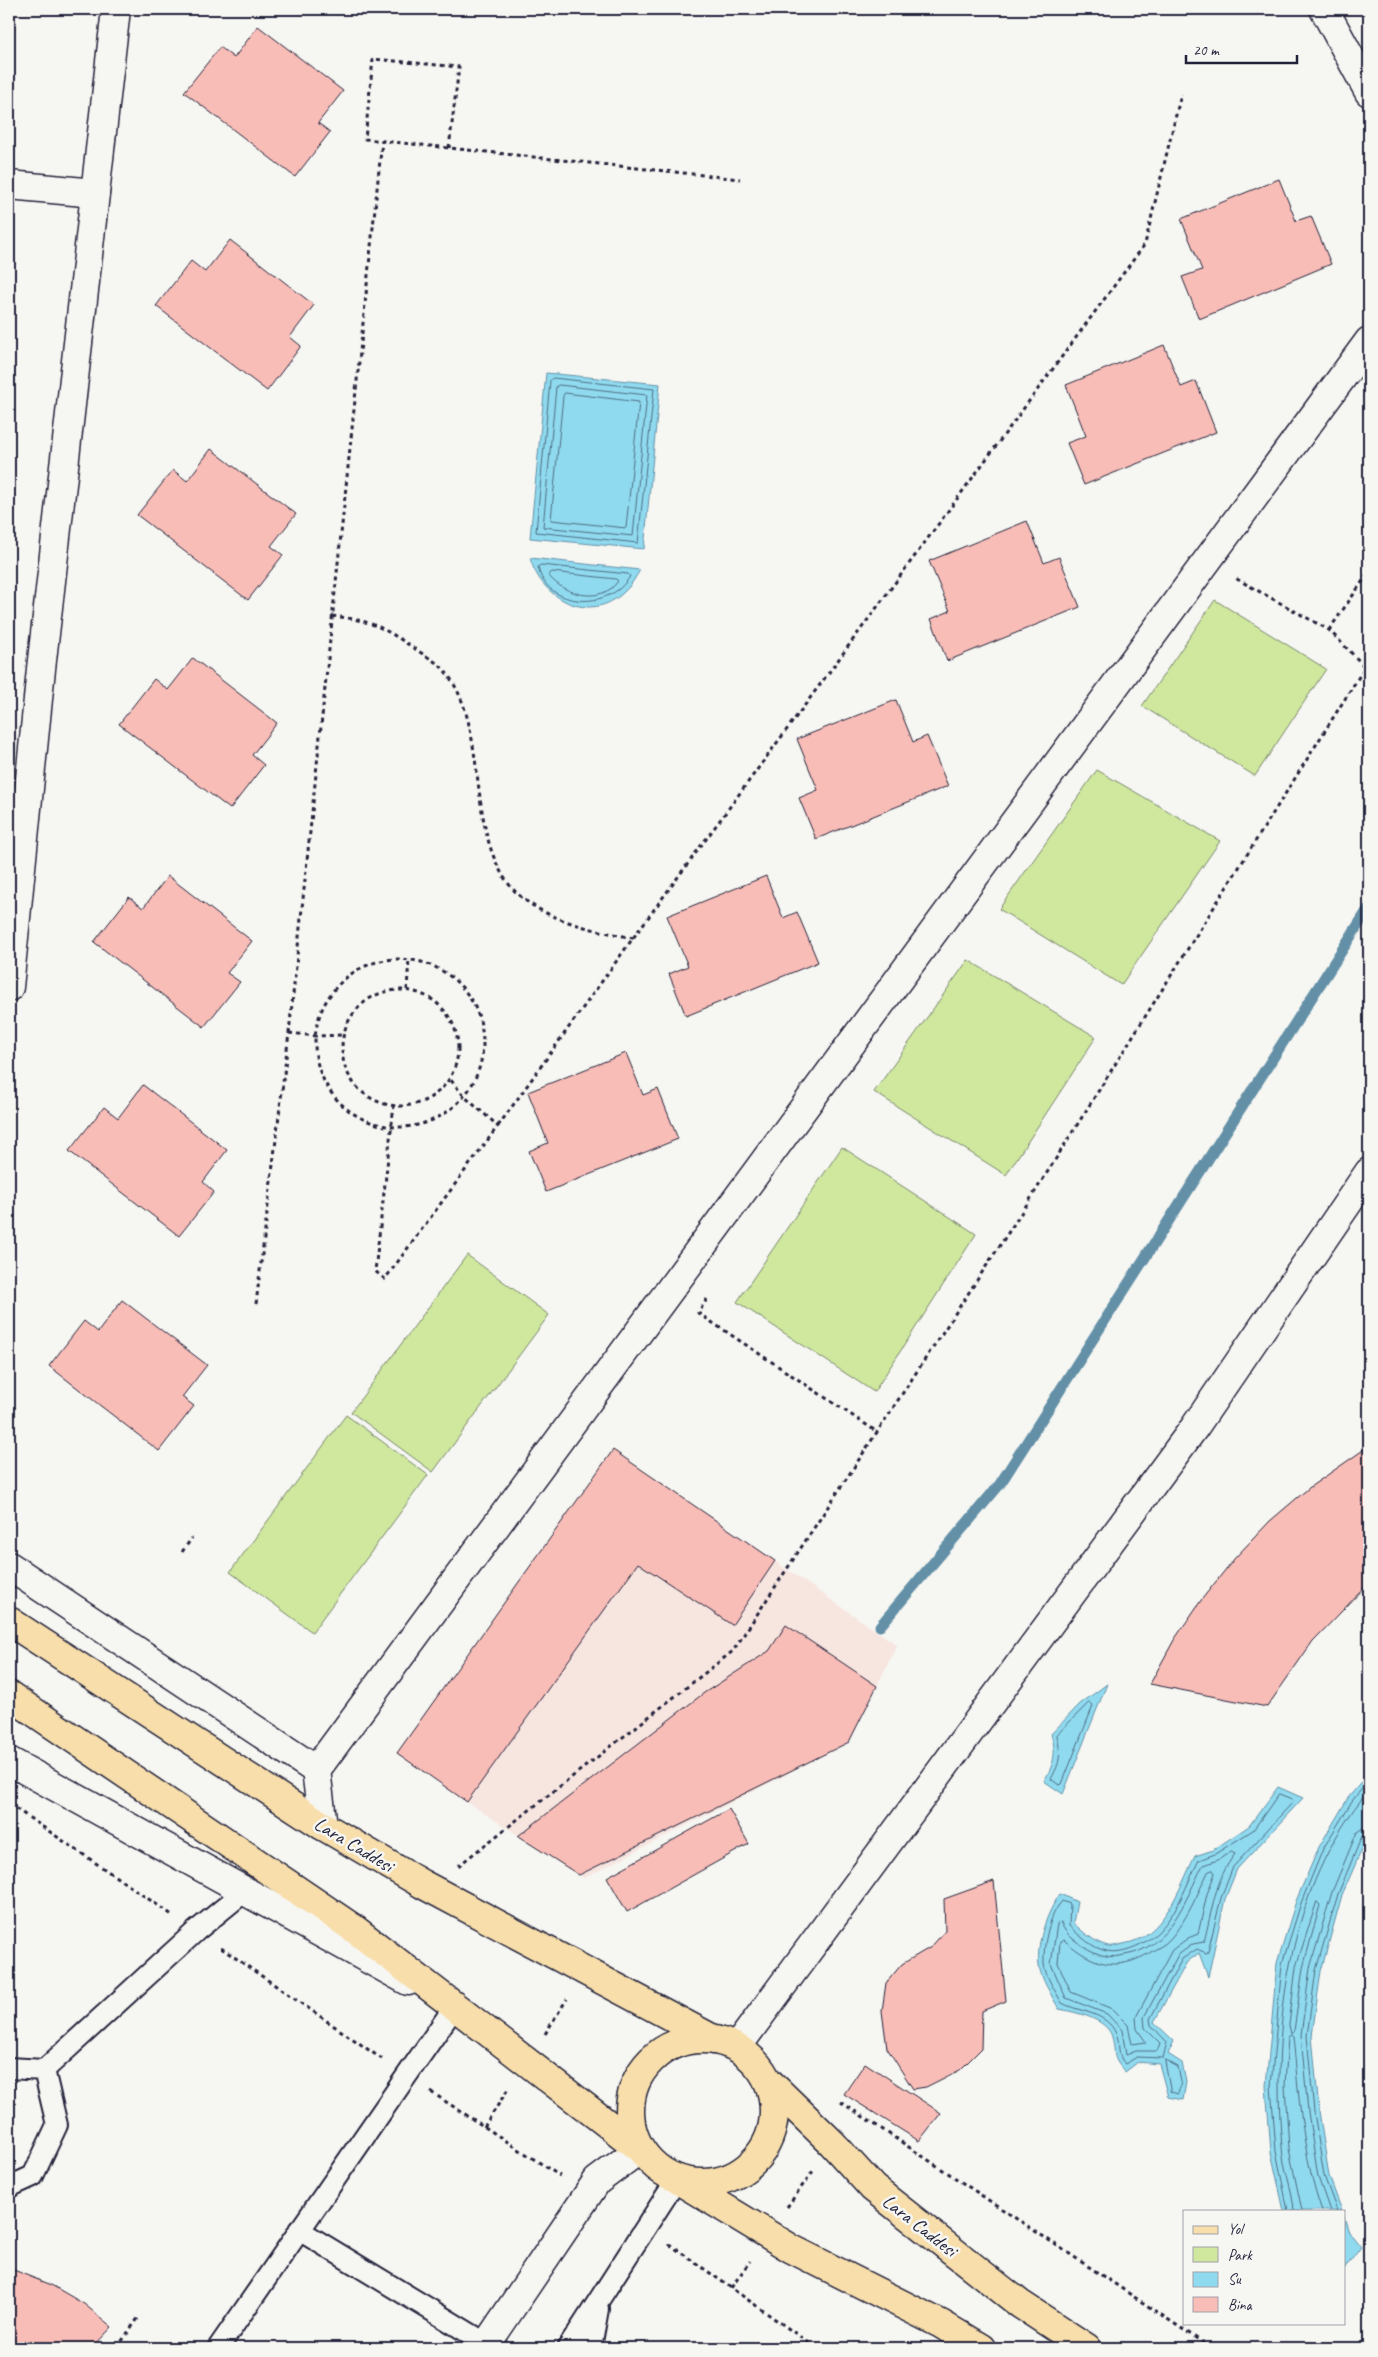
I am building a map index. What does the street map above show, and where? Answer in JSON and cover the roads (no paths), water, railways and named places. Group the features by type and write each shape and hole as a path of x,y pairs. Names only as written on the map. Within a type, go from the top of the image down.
{"main road":[{"name":"Lara Caddesi","path":"9,1621 323,1826 422,1884 726,2043"},
{"path":"9,1695 352,1928 640,2149 656,2167 792,2249 941,2324 981,2348"},
{"path":"640,2149 632,2127 630,2104 636,2081 650,2061 669,2047 691,2039 726,2043 756,2062 769,2082 775,2106 773,2129 763,2152 746,2169 725,2180 700,2183 677,2178"},
{"name":"Lara Caddesi","path":"769,2082 881,2194 1020,2304 1087,2348"}],"street":[{"path":"9,987 40,679 116,9"},
{"path":"1324,9 1369,92"},
{"path":"9,185 95,193"},
{"path":"323,1826 316,1770 1369,341"},
{"path":"726,2043 1194,1428 1369,1172"},
{"path":"9,1566 316,1770"},
{"path":"9,1761 455,2006"},
{"path":"485,2346 597,2181 640,2149"}],"lane":[{"path":"9,2068 44,2070 196,1931 245,1891"},
{"path":"218,2348 455,2006"},
{"path":"9,2187 33,2176 57,2125 44,2070"},
{"path":"568,2348 677,2178"},
{"path":"299,2230 485,2346"},
{"path":"590,2348 600,2297"}],"water":[{"path":"546,373 660,384 644,549 530,538"},
{"path":"530,558 640,570 626,590 611,602 597,606 582,607 568,603 545,585 536,573"},
{"path":"1107,1684 1063,1794 1044,1781 1054,1758 1051,1734 1080,1704"},
{"path":"1369,1773 1369,1833 1342,1895 1321,1971 1312,2036 1319,2111 1329,2176 1342,2210 1284,2210 1271,2152 1266,2086 1277,1963 1296,1901 1319,1847 1348,1798"},
{"path":"1278,1787 1303,1798 1237,1869 1225,1899 1208,1977 1199,1953 1187,1962 1154,2022 1174,2041 1168,2054 1182,2063 1186,2082 1183,2100 1168,2097 1159,2064 1138,2062 1125,2072 1116,2058 1109,2030 1104,2025 1089,2017 1059,2009 1047,1987 1039,1965 1039,1947 1044,1928 1055,1901 1060,1894 1077,1902 1073,1923 1094,1940 1115,1946 1137,1940 1160,1922 1176,1896 1195,1856 1213,1850 1249,1826"},
{"path":"1346,2223 1349,2232 1361,2247 1346,2267"}],"waterway":[{"path":"880,1626 1000,1484 1369,908"}]}
